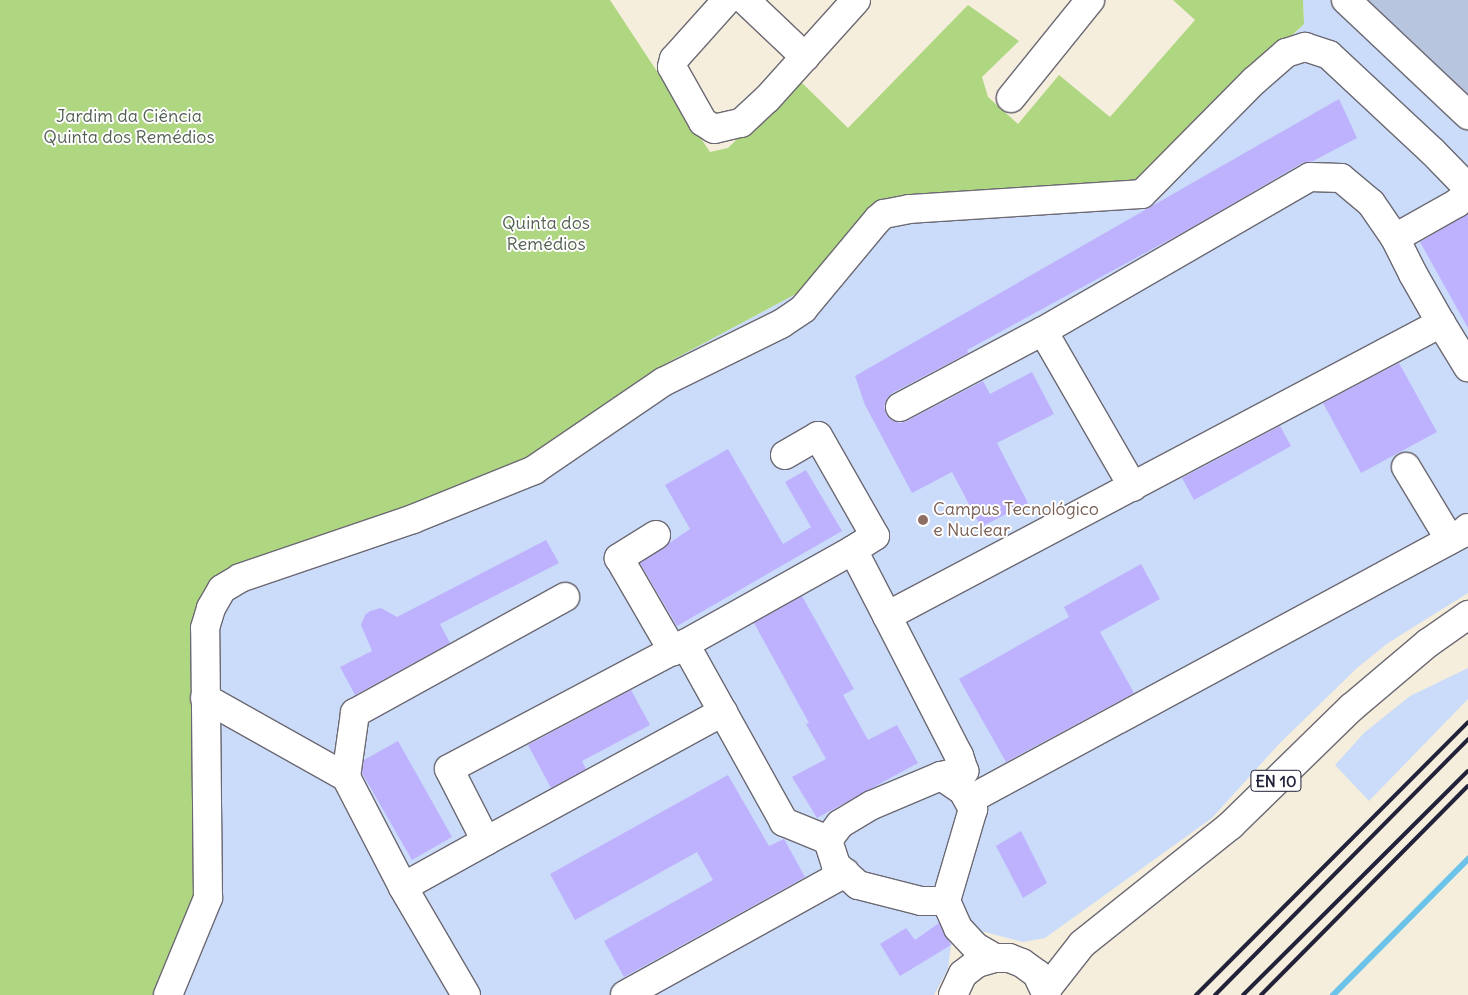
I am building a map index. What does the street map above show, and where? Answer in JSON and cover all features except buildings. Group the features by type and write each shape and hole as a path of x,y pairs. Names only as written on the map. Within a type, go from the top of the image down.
{"main road":[{"path":"727,0 674,59 672,68 703,122 714,129 741,123 767,99 856,0"},
{"path":"745,0 805,57"},
{"path":"1011,98 1090,0"},
{"path":"1346,0 1468,115"},
{"path":"168,995 208,898 205,628 211,608 222,588 240,578 414,520 534,470 662,382 781,324 803,309 884,214 910,209 1142,194 1254,81 1286,53 1305,46 1328,55 1468,188"},
{"path":"900,407 1043,331 1310,177 1341,178 1371,203 1395,238 1413,274 1468,367"},
{"path":"1395,238 1457,203 1468,193"},
{"path":"888,616 1441,323"},
{"path":"1043,331 1133,487"},
{"path":"486,841 448,769 679,648 875,536 818,436 785,455"},
{"path":"969,800 1459,534 1406,467"},
{"path":"656,535 619,558 722,712 784,822 828,840 836,864 858,885 921,901 946,901"},
{"path":"828,840 840,824 872,805 941,776 964,771 959,756 853,550"},
{"path":"346,777 354,713 565,597"},
{"name":"EN 10","path":"995,958 1009,958 1022,963 1037,974 1047,992 1082,944 1231,824 1358,702 1428,643 1468,615"},
{"path":"205,698 346,777 403,887 466,995"},
{"path":"403,887 722,712"},
{"path":"941,776 963,790 973,810 946,901 958,928 961,966 953,992"},
{"path":"625,995 845,873"},
{"path":"958,928 976,947 995,958"},
{"name":"EN 10","path":"1022,963 1082,944"},
{"path":"953,992 963,974 978,963 995,958"}],"shaded area":[{"name":"Campus Tecnológico e Nuclear","path":"1303,0 1336,0 1468,124 1468,593 1388,643 1357,668 1279,744 1212,818 1045,938 1023,942 985,932 951,945 948,969 934,995 158,995 207,597 564,444 663,365 809,287 887,206 1144,185 1304,24"},
{"path":"1364,0 1468,0 1468,101"},
{"path":"1468,668 1468,699 1369,801 1335,765 1364,733 1410,696"}],"green space":[{"name":"Quinta dos Remédios","path":"0,0 610,0 710,152 728,148 798,79 848,128 968,5 1019,41 982,77 988,97 1018,124 1059,75 1110,117 1195,20 1173,0 1303,0 1304,24 1147,174 1135,182 881,206 809,287 663,365 518,472 218,581 197,894 158,995 0,995"}],"waterway":[{"path":"1333,995 1468,859"}],"railway":[{"path":"1196,995 1468,722"},
{"path":"1215,995 1468,739"},
{"path":"1243,995 1468,771"},
{"path":"1261,995 1468,786"}],"place":[{"name":"Campus Tecnológico e Nuclear","path":"923,520"}],"park label":[{"name":"Jardim da Ciência Quinta dos Remédios","path":"129,127"}]}
